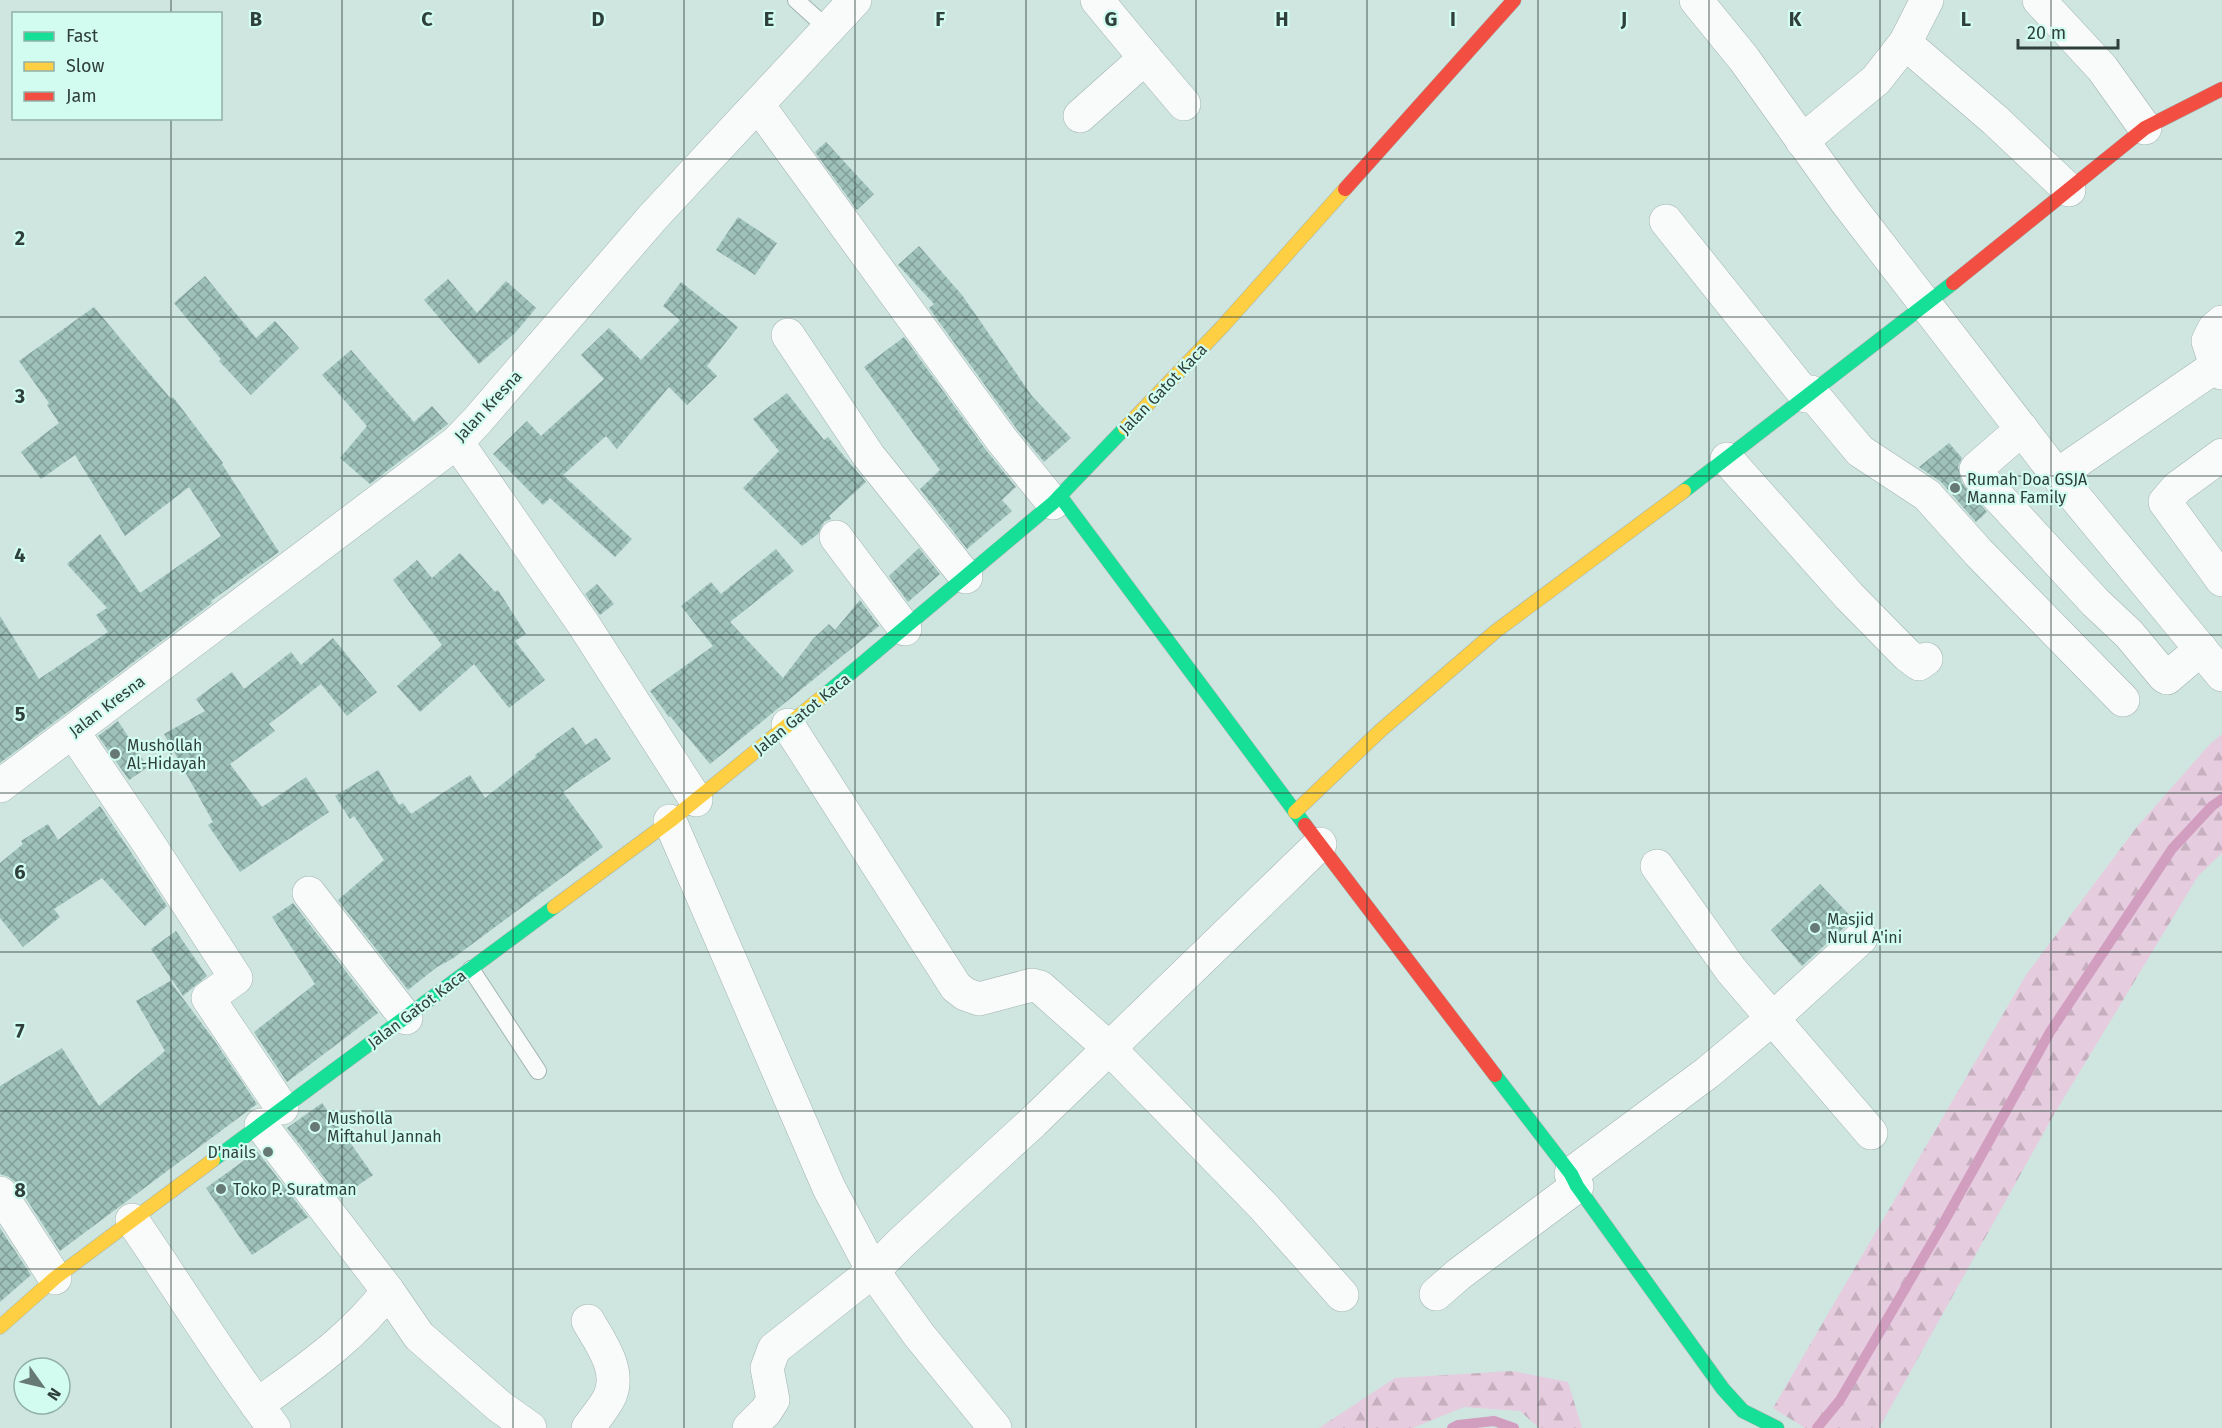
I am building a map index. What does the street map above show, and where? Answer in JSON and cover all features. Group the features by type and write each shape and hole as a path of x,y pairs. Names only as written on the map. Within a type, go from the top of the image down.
{"street":[{"name":"Jalan Kresna","path":"0,786 457,442 653,217 855,0"},
{"path":"1097,0 1184,104"},
{"name":"Jalan Gatot Kaca","path":"0,1326 55,1278 670,821 905,629 1056,500 1222,327 1514,0"},
{"path":"1696,0 1744,58 1845,200 2057,475 2222,675"},
{"path":"1802,141 1876,80 1905,43 1927,0"},
{"path":"2039,0 2102,68 2145,128"},
{"path":"1905,43 1995,120 2069,190"},
{"path":"1080,116 1145,57"},
{"path":"1295,812 1381,730 1496,631 1727,459 1808,394 1926,305 2145,128 2222,89"},
{"path":"758,105 1001,438 1056,500 1320,844 1574,1180 1724,1389 1743,1411 1777,1428"},
{"path":"1666,221 1808,394 1860,451 1927,495 1979,553 2123,699"},
{"path":"2057,475 2219,370 2208,341 2214,329 2222,322"},
{"path":"788,335 868,455 966,577"},
{"path":"2022,429 1976,469 1979,476 2084,590 2129,634 2164,676 2167,678 2200,649"},
{"path":"457,442 584,625 696,800"},
{"path":"2222,455 2176,488 2165,502 2222,580"},
{"path":"1727,459 1849,596 1907,656 1919,664 1926,659"},
{"path":"836,537 905,629"},
{"path":"788,725 956,987 979,999 1032,985 1040,987 1110,1048 1264,1207 1342,1295"},
{"path":"73,732 236,978 208,998 272,1117 419,1336 499,1406 530,1428"},
{"path":"670,821 829,1188 873,1271 919,1335 995,1428"},
{"path":"749,1428 766,1412 773,1400 767,1368 774,1349 873,1271 901,1242 1034,1122 1320,844"},
{"path":"1657,867 1731,970 1871,1133"},
{"path":"309,893 406,1018"},
{"path":"1436,1294 1772,1019 1861,938"},
{"path":"0,1193 55,1278"},
{"path":"132,1220 191,1306 224,1360 266,1417 374,1310 388,1291"},
{"path":"588,1321 612,1368 614,1380 610,1397 588,1428"}],"lane":[{"path":"796,0 828,29"},
{"path":"471,969 538,1071"}],"green space":[{"path":"2222,734 2222,853 2198,876 2053,1116 1879,1428 1805,1428 1773,1408 2026,975 2136,828 2210,744"},
{"path":"1512,1371 1568,1382 1582,1428 1539,1428 1520,1411 1464,1407 1413,1428 1319,1428 1395,1378"}],"building":[{"path":"826,142 874,194 857,210 815,152"},
{"path":"738,217 777,243 755,275 716,250"},
{"path":"919,246 962,295 1032,396 1071,438 1044,462 1016,428 929,308 934,304 898,265"},
{"path":"205,276 256,338 275,321 299,348 251,395 219,361 221,359 174,303"},
{"path":"448,279 477,313 506,281 536,308 515,333 479,364 424,300"},
{"path":"681,282 738,327 707,366 717,376 687,405 669,387 617,449 606,436 563,475 632,539 615,557 550,498 543,505 493,454 527,421 541,436 604,379 581,355 609,328 641,360 680,320 663,306"},
{"path":"94,307 171,399 173,397 223,463 279,552 211,601 212,603 0,763 0,616 39,679 108,632 96,615 107,608 67,564 100,534 140,593 221,536 189,487 125,536 75,455 41,479 21,452 59,423 47,405 49,403 19,361"},
{"path":"904,337 986,450 1016,487 1002,500 1012,511 967,549 920,489 940,470 864,367"},
{"path":"351,350 414,422 432,406 448,424 370,484 340,458 367,426 322,375"},
{"path":"787,393 824,440 828,437 866,482 829,516 831,519 824,522 818,534 802,546 743,488 779,451 753,419"},
{"path":"1949,443 1962,458 1958,466 1962,483 1987,512 1976,522 1941,482 1919,467"},
{"path":"919,548 940,574 908,602 889,576"},
{"path":"776,549 794,571 730,622 783,678 813,639 829,624 835,630 860,600 879,626 710,764 669,717 650,691 713,646 681,606 711,582 721,594"},
{"path":"460,553 495,592 498,590 526,634 515,641 545,680 509,708 474,664 420,712 397,686 442,645 393,580 417,560 432,578"},
{"path":"597,584 614,604 600,615 585,594"},
{"path":"333,638 377,692 347,716 321,684 269,724 275,731 230,764 262,807 306,777 329,812 240,872 208,825 213,822 164,734 205,711 196,699 232,672 244,689 291,652 301,665"},
{"path":"118,721 148,767 129,780 98,736"},
{"path":"573,727 586,745 596,738 611,759 563,792 603,847 408,990 338,900 384,860 354,816 350,819 335,796 378,770 399,805 403,803 411,814 470,775 485,798 536,757 535,755"},
{"path":"100,806 167,906 145,926 102,878 54,909 60,917 23,947 0,918 0,863 23,844 21,841 48,824 58,840"},
{"name":"Masjid Nurul A'ini","path":"1820,884 1855,921 1848,924 1802,966 1771,930"},
{"path":"293,903 378,1013 287,1082 254,1032 315,984 272,917"},
{"path":"176,931 207,976 183,996 151,949"},
{"path":"170,981 214,1040 257,1104 60,1251 16,1183 0,1174 0,1086 62,1048 99,1106 165,1051 136,1001"},
{"path":"322,1103 373,1175 340,1198 287,1128"},
{"path":"257,1151 308,1217 252,1255 206,1188"},
{"path":"0,1228 31,1275 0,1302"}],"waterway":[{"path":"1817,1428 1840,1400 1944,1222 2050,1032 2172,849 2212,806 2222,799"},
{"path":"1452,1428 1458,1425 1494,1421 1514,1428"}],"traffic: fast":[{"path":"1684,491 1953,283"},
{"path":"827,693 1053,503 1125,428"},
{"path":"1060,496 1305,825"},
{"path":"213,1160 554,907"},
{"path":"1495,1075 1571,1174 1577,1186 1723,1389 1743,1411 1777,1428"}],"traffic: slow":[{"path":"1125,428 1222,327 1345,189"},
{"path":"1295,812 1381,730 1496,631 1684,491"},
{"path":"554,907 670,821 827,693"},
{"path":"0,1327 55,1278 213,1160"}],"traffic: jam":[{"path":"1345,189 1514,0"},
{"path":"1953,283 2145,128 2222,89"},
{"path":"1305,825 1495,1075"}],"place":[{"name":"Rumah Doa GSJA Manna Family","path":"1955,488"},
{"name":"Mushollah Al-Hidayah","path":"115,754"},
{"name":"Masjid Nurul A'ini","path":"1815,928"},
{"name":"Musholla Miftahul Jannah","path":"315,1127"},
{"name":"D'nails","path":"268,1152"},
{"name":"Toko P. Suratman","path":"221,1189"}]}
